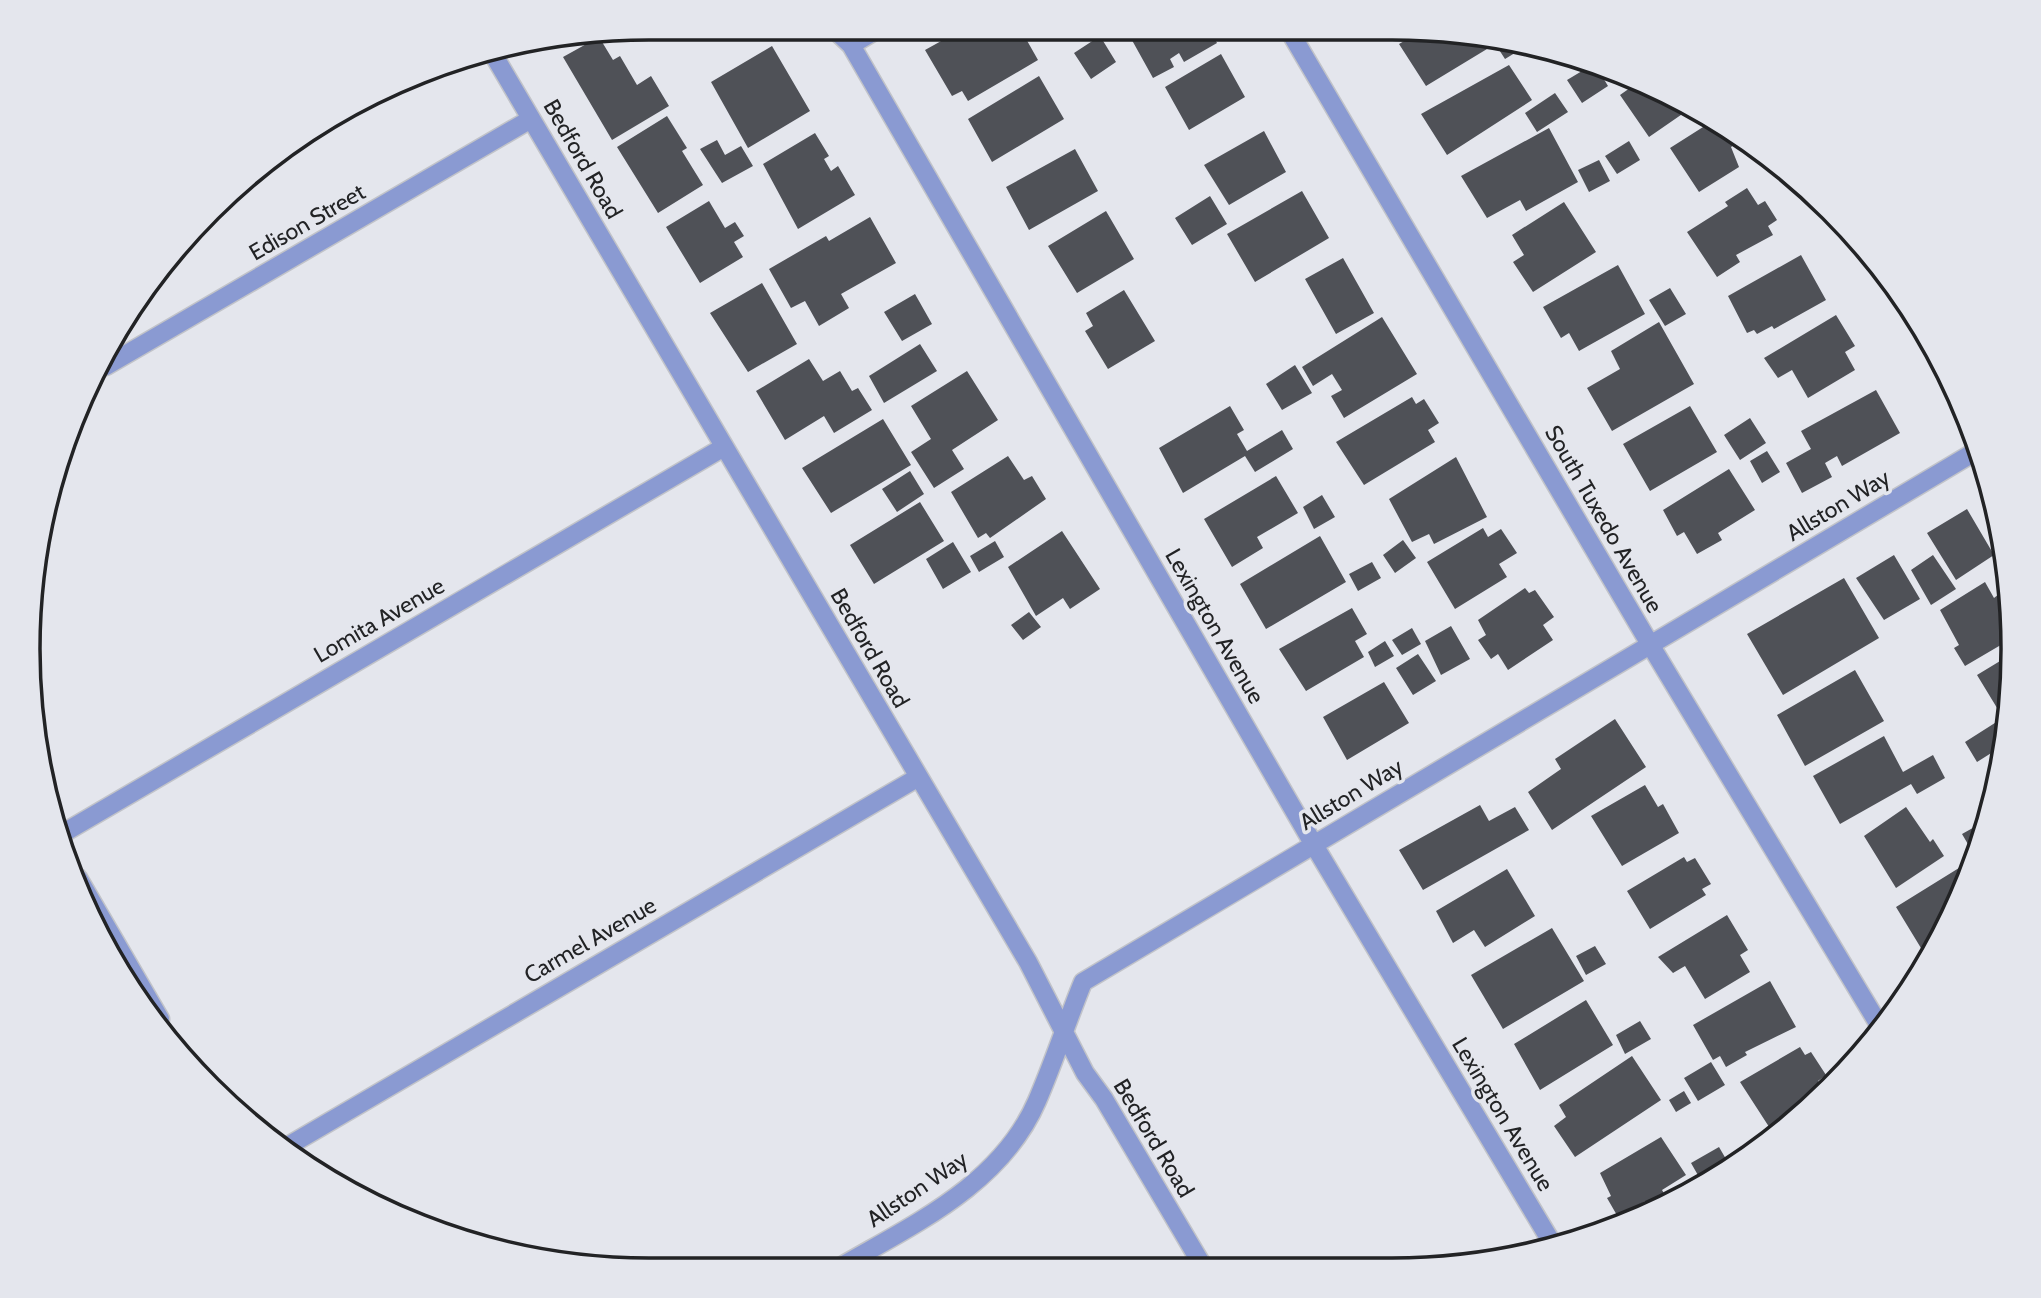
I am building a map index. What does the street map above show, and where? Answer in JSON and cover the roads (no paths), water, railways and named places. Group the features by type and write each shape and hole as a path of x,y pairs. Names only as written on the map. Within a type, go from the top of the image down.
{"street":[{"name":"Lexington Avenue","path":"846,40 1314,845 1549,1237"},
{"path":"851,45 860,40"},
{"name":"South Tuxedo Avenue","path":"1295,40 1651,646 1876,1019"},
{"name":"Bedford Road","path":"496,60 1028,962 1063,1032 1198,1258"},
{"name":"Edison Street","path":"113,362 531,119"},
{"name":"Lomita Avenue","path":"68,830 724,447"},
{"name":"Allston Way","path":"856,1258 931,1214 971,1187 996,1164 1014,1142 1037,1103 1083,982 1969,456"},
{"name":"Carmel Avenue","path":"293,1143 918,778"}]}
